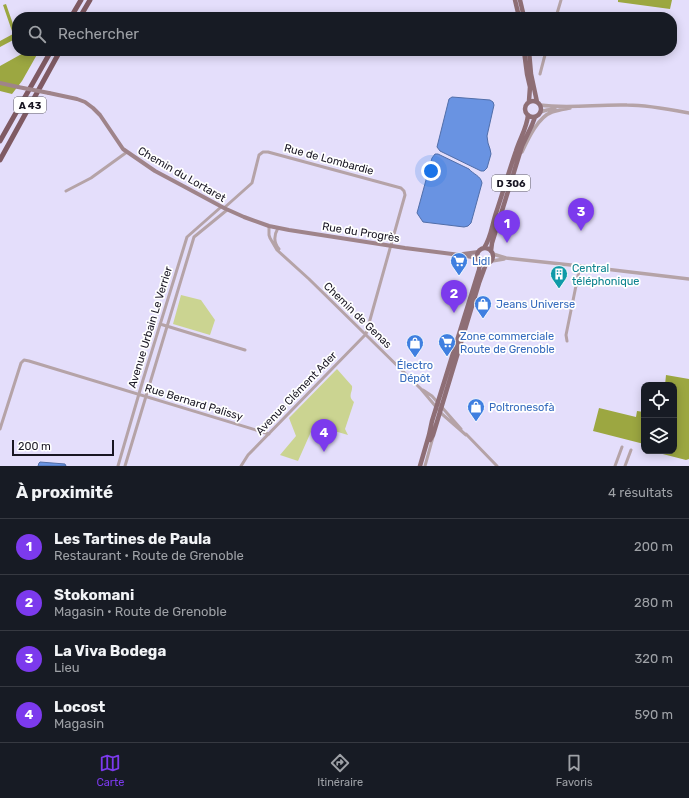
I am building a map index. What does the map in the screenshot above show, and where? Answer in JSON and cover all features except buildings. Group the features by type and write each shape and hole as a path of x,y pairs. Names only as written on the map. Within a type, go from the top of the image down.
{"highway":[{"path":"74,12 81,0"},
{"path":"83,12 90,0"},
{"name":"A 43","path":"0,141 48,56"},
{"name":"A 43","path":"0,160 57,56"}],"main road":[{"path":"516,0 518,12"},
{"path":"520,0 523,12"},
{"path":"525,56 530,87 529,101 525,107 525,112 528,115 535,117 539,114 541,108 538,103 531,74 529,56"},
{"name":"Chemin du Lortaret","path":"0,83 85,102 100,115 118,144 127,152 155,171 224,208 259,222"},
{"path":"529,101 535,101 538,103"},
{"name":"D 306","path":"484,248 491,233 516,149 528,123 528,115"},
{"name":"D 306","path":"492,252 492,243 522,146 535,117"},
{"name":"Rue du Progrès","path":"259,222 278,228 472,257 478,261"},
{"path":"421,466 430,435 432,421 439,407 483,271 486,264 492,261 492,252 486,248 480,250 477,254 479,270 439,407 433,435 421,466"},
{"name":"Rue du Progrès","path":"460,255 478,252"},
{"path":"478,261 486,264"}],"street":[{"path":"557,12 561,0"},
{"path":"540,74 545,56"},
{"path":"538,103 551,106 577,107"},
{"path":"540,112 577,107 626,105 689,113"},
{"path":"519,156 540,121 547,115 557,110 577,107"},
{"path":"66,191 91,178 127,152"},
{"name":"Rue de Lombardie","path":"224,208 252,183 259,155 263,152 268,152 401,188 405,195 391,246"},
{"name":"Avenue Urbain Le Verrier","path":"118,466 186,237 224,208"},
{"name":"Avenue Urbain Le Verrier","path":"125,466 194,237 224,208"},
{"name":"Chemin de Genas","path":"269,226 271,242 277,250 282,253"},
{"name":"Chemin de Genas","path":"278,228 275,235 275,243 282,253 421,389 432,396 439,407 497,466"},
{"path":"366,334 391,246"},
{"path":"492,252 506,258 689,279"},
{"path":"492,261 506,258"},
{"path":"567,341 566,335 580,266"},
{"path":"160,324 245,350"},
{"name":"Avenue Clément Ader","path":"241,466 248,455 366,334"},
{"name":"Rue Bernard Palissy","path":"0,429 22,361 29,361 269,434"},
{"name":"Chemin de Genas","path":"439,407 466,435"},
{"path":"615,466 622,446"},
{"path":"625,466 631,450"}],"green space":[{"path":"618,0 672,0 670,9 618,2"},
{"path":"6,4 12,21 12,31 3,5"},
{"path":"12,35 12,41 0,47 0,41"},
{"path":"18,56 36,56 22,81 12,94 0,91 0,66"},
{"path":"181,295 201,300 215,320 210,335 173,324"},
{"path":"337,369 352,386 351,398 354,402 345,429 348,435 314,425 298,461 280,455 296,436 289,418"},
{"path":"666,375 689,379 689,459 686,460 663,454 677,454 677,382 665,382"},
{"path":"599,408 636,417 637,411 641,412 641,443 593,431"}],"water":[{"path":"452,97 490,100 493,102 494,105 487,136 491,154 487,168 484,171 481,171 440,151 437,147 449,99"},
{"path":"435,154 438,154 469,169 479,177 482,183 471,223 468,226 464,227 423,222 417,213 432,158"},
{"path":"40,462 65,464 66,466 38,466"}],"place":[{"name":"La Viva Bodega","path":"581,231"},
{"name":"Les Tartines de Paula","path":"507,243"},
{"name":"Lidl","path":"459,276"},
{"name":"Central téléphonique","path":"559,289"},
{"name":"Stokomani","path":"454,313"},
{"name":"Jeans Universe","path":"483,319"},
{"name":"Zone commerciale Route de Grenoble","path":"447,357"},
{"name":"Électro Dépôt","path":"415,358"},
{"name":"Poltronesofà","path":"476,422"},
{"name":"Locost","path":"324,452"}]}
